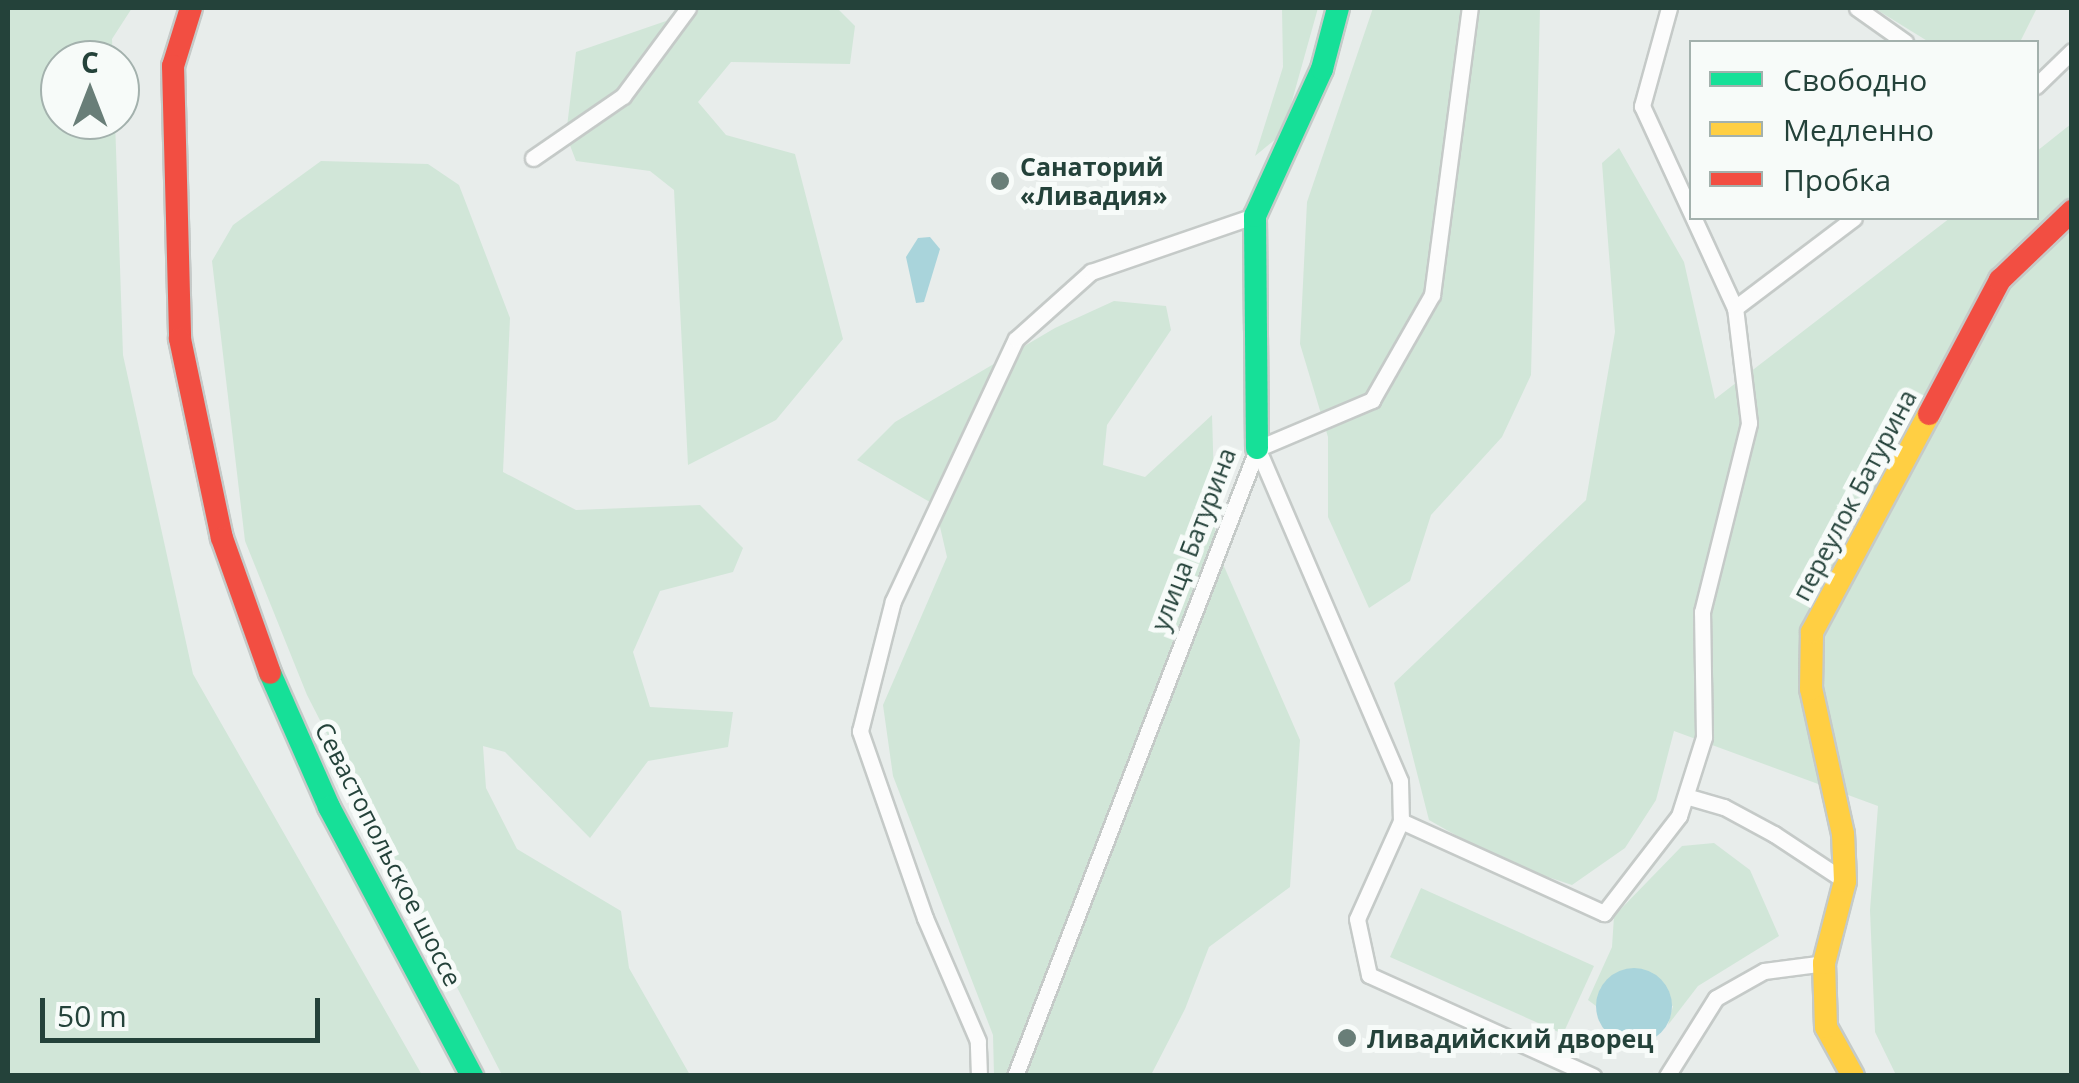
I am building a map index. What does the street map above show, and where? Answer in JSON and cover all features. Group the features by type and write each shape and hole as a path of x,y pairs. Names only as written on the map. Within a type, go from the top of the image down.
{"street":[{"name":"Севастопольское шоссе","path":"191,8 173,66 180,339 222,538 271,675 329,807 472,1076"},
{"name":"улица Батурина","path":"1257,448 1255,216 1322,69 1338,8"},
{"name":"переулок Батурина","path":"1853,1076 1826,1026 1824,963 1845,881 1843,834 1811,690 1812,632 2000,280 2072,211"}],"lane":[{"path":"534,158 623,96 688,8"},
{"path":"1470,8 1432,295 1372,400 1257,448 1400,780 1401,822 1357,919 1369,974 1593,1076"},
{"path":"1669,8 1642,106 1689,208"},
{"path":"1857,8 1902,40"},
{"path":"2039,83 2072,51"},
{"path":"978,1076 978,1042 925,918 860,731 894,601 1016,339 1091,272 1255,216"},
{"path":"1401,822 1604,913 1648,861 1689,797 1704,737 1702,612 1749,423 1735,308 1694,220"},
{"path":"1735,308 1851,220"},
{"name":"улица Батурина","path":"1016,1076 1257,448"},
{"path":"1689,797 1724,807 1774,834 1845,881"},
{"path":"1667,1076 1716,998 1764,971 1824,963"}],"green space":[{"path":"8,8 132,8 112,40 40,40 40,140 116,140 123,355 193,674 422,1075 8,1075"},
{"path":"677,8 837,8 855,26 850,64 731,62 698,102 726,135 795,154 843,339 776,420 688,465 674,190 650,171 576,161 566,135 576,52 666,21"},
{"path":"1282,8 1318,8 1283,133 1255,156 1283,67"},
{"path":"1373,8 1540,8 1531,375 1502,437 1431,515 1410,581 1369,608 1328,517 1328,437 1300,344 1307,202"},
{"path":"1874,8 2037,8 2021,40 1926,40"},
{"path":"2071,124 2071,1075 1896,1075 1875,1032 1870,910 1878,806 1674,731 1656,800 1625,848 1572,885 1503,862 1429,820 1394,683 1586,500 1615,332 1602,163 1619,148 1684,262 1715,399 1947,220 2039,220 2039,149"},
{"path":"321,161 428,164 459,185 510,318 503,472 576,510 700,505 743,548 733,572 660,591 633,652 650,707 733,712 728,747 648,761 590,838 505,752 483,746 486,788 517,849 621,911 629,968 690,1075 502,1075 307,695 245,541 212,261 233,225"},
{"path":"1114,301 1166,306 1171,330 1107,425 1103,465 1145,477 1212,415 1216,548 1300,740 1290,887 1209,947 1185,1009 1151,1075 994,1075 993,1035 893,776 883,705 947,557 935,505 857,460 895,422 1055,328"},
{"path":"1714,843 1750,870 1779,936 1698,986 1668,1025 1673,1006 1601,987 1596,1006 1588,1000 1612,947 1614,916 1682,846"},
{"path":"1421,888 1594,966 1563,1034 1390,957"}],"water":[{"path":"930,237 940,249 924,302 916,303 906,257 918,238"},
{"path":"1634,968 1661,979 1672,1006 1661,1033 1634,1044 1607,1033 1596,1006 1607,979"}],"traffic: fast":[{"path":"1257,448 1255,216 1322,69 1338,8"},
{"path":"270,673 329,807 472,1076"}],"traffic: slow":[{"path":"1853,1076 1826,1027 1824,963 1845,881 1843,834 1811,689 1812,632 1929,414"}],"traffic: jam":[{"path":"191,8 173,66 180,339 222,538 270,673"},
{"path":"1929,414 2000,280 2072,211"}],"place":[{"name":"Санаторий «Ливадия»","path":"1000,181"},
{"name":"Ливадийский дворец","path":"1347,1038"}]}
